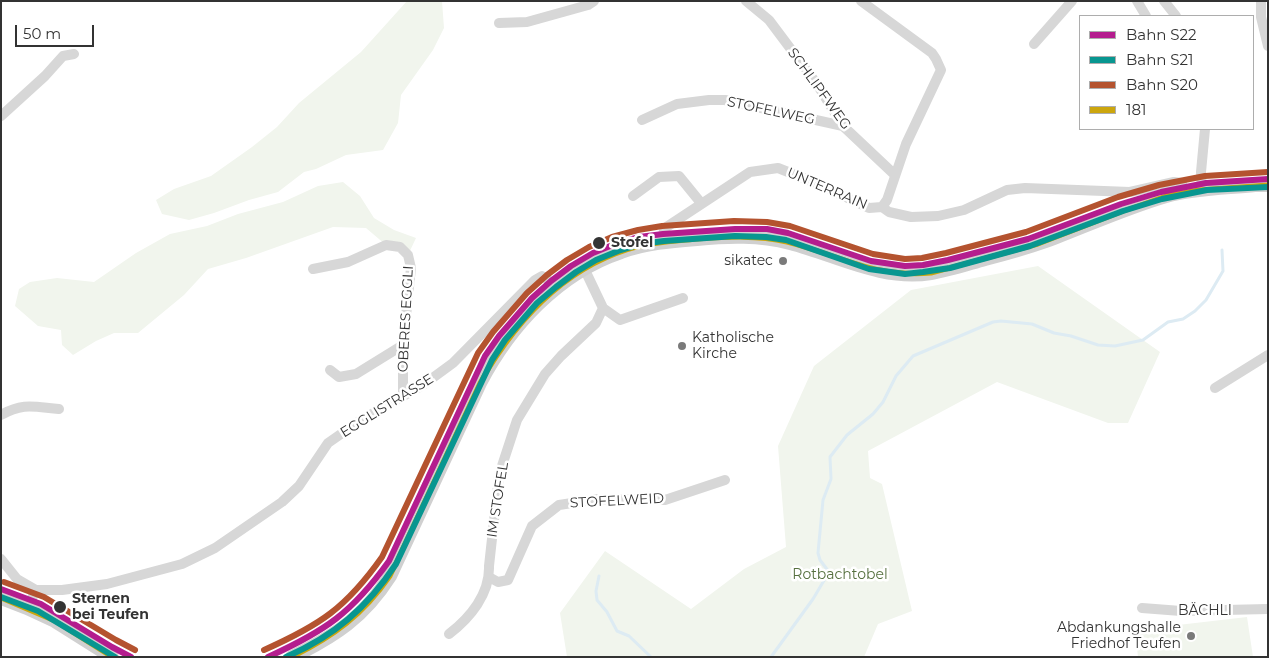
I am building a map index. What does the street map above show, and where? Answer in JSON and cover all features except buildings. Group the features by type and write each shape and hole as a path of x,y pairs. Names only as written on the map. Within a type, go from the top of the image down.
{"street":[{"path":"500,23 527,22 588,5 594,1"},
{"name":"SCHLIPFWEG","path":"746,1 769,20 817,84 843,126 894,174"},
{"path":"861,1 932,53 941,70 906,144 894,174 887,200 882,207"},
{"path":"1034,44 1072,1"},
{"path":"1137,1 1145,15"},
{"path":"1164,1 1175,15"},
{"path":"1261,1 1261,17 1268,46"},
{"path":"1,116 45,76 63,56 74,54"},
{"name":"STOFELWEG","path":"642,120 677,104 717,100 843,126"},
{"path":"1202,191 1201,172 1205,130"},
{"name":"UNTERRAIN","path":"664,242 663,234 665,228 701,203 750,172 778,168 869,208 882,207 889,212 911,217 938,216 964,210 1007,190 1025,188 1130,192 1174,182 1182,184 1184,193"},
{"path":"633,196 659,177 679,176 701,203"},
{"path":"292,657 322,642 340,630 364,610 378,594 394,568 492,361 515,330 555,288 584,268 622,251 664,242 708,238 763,237 797,245 877,270 896,274 917,274 954,268 1028,247 1151,201 1184,193 1268,184"},
{"name":"OBERES EGGLI","path":"313,269 348,262 386,246 400,247 408,255 411,268 403,345 402,396"},
{"path":"584,268 603,308 620,320 683,298"},
{"name":"EGGLISTRASSE","path":"36,590 62,590 107,584 182,564 215,548 282,502 292,493 328,443 361,420 453,363 535,280 542,276 555,288"},
{"name":"IM STOFEL","path":"449,634 462,624 473,611 489,577 499,475 517,420 544,374 560,356 596,323 603,308"},
{"path":"330,370 339,377 356,374 403,345"},
{"path":"1215,388 1268,355"},
{"path":"1,415 12,408 25,406 59,410"},
{"name":"STOFELWEID","path":"489,577 498,582 508,580 532,526 559,505 598,499 665,500 725,480"},
{"path":"1,559 17,579 36,590 27,608"},
{"path":"1,598 27,608 63,626 112,657"},
{"name":"BÄCHLI","path":"1142,608 1181,611 1268,609"}],"green space":[{"path":"407,1 442,1 444,28 433,50 401,95 398,123 383,150 346,155 316,169 304,172 278,192 214,213 189,220 162,214 156,200 174,189 211,176 252,147 277,127 299,103 361,52"},
{"path":"343,182 360,196 374,218 394,230 416,238 408,255 386,245 366,228 333,227 246,258 208,269 184,295 138,333 114,333 73,355 62,345 61,330 38,326 15,306 19,289 30,282 57,278 94,282 136,253 170,234 207,226 238,214 283,202 318,186"},
{"name":"Rotbachtobel","path":"1038,266 1160,352 1128,423 1108,423 997,382 868,451 870,478 882,484 912,611 878,624 864,657 567,657 560,613 605,551 691,609 744,569 786,547 778,446 814,366 911,290"},
{"path":"1247,617 1253,657 1138,657 1135,630"}],"waterway":[{"path":"771,657 813,599 829,572 820,560 818,553 823,500 831,479 830,457 847,435 873,414 883,402 896,376 913,356 993,322 1001,321 1032,324 1054,333 1071,336 1098,345 1115,346 1143,340 1168,322 1183,319 1206,300 1223,271 1222,250"},
{"path":"599,576 596,591 597,600 607,612 617,631 629,636 651,657"}],"rail line":[{"name":"S20","path":"264,650 301,632 331,613 369,575 382,557 478,353 493,332 527,293 567,260 589,247 612,237 662,226 734,221 767,222 790,226 873,254 905,259 922,258 1026,232 1118,197 1159,185 1205,176 1268,172"},
{"name":"S22","path":"268,657 306,638 336,619 376,579 389,561 485,356 499,336 532,298 571,266 593,253 639,237 735,229 767,229 788,233 871,261 905,266 923,265 1028,239 1121,204 1161,192 1206,183 1268,179"},
{"name":"S21","path":"286,657 334,630 361,607 385,580 396,564 492,360 505,340 537,303 576,272 596,260 641,244 735,236 766,237 786,240 869,269 905,274 950,268 1030,246 1123,211 1162,199 1207,190 1268,187"},
{"name":"S20","path":"4,582 44,597 135,650"},
{"name":"S22","path":"1,589 41,604 131,657"},
{"name":"S21","path":"1,597 38,611 115,657"}],"transit line":[{"name":"181","path":"292,657 321,641 347,623 380,590 390,576 480,383 494,360 527,317 546,298 589,266 614,254 640,246 696,239 742,237 787,242 874,269 911,274 931,273 1038,244 1166,196 1199,190 1268,185"},
{"name":"181","path":"1,598 55,621 112,657"}],"place":[{"name":"Stofel","path":"599,243"},
{"name":"sikatec","path":"783,261"},
{"name":"Katholische Kirche","path":"682,346"},
{"name":"Sternen bei Teufen","path":"60,607"},
{"name":"Abdankungshalle Friedhof Teufen","path":"1191,636"}]}
